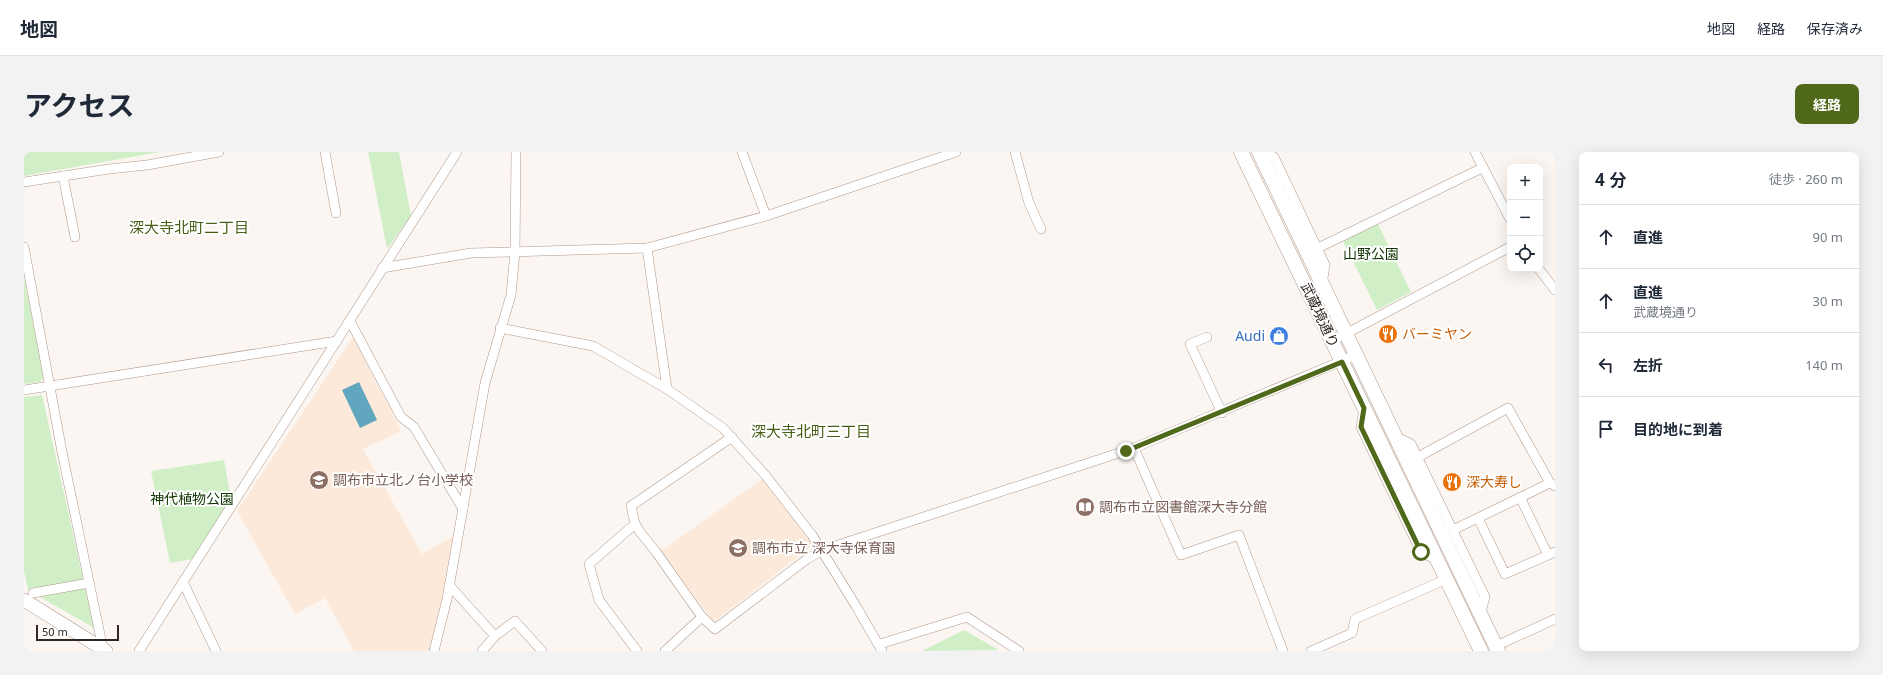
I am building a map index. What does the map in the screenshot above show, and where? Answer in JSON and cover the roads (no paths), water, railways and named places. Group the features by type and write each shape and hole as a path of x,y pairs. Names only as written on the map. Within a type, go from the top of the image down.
{"main road":[{"name":"武蔵境通り","path":"1241,152 1481,651"},
{"name":"武蔵境通り","path":"1259,152 1496,649"},
{"path":"28,596 104,650"}],"street":[{"path":"24,182 109,169 147,165 219,152"},
{"path":"325,152 336,213"},
{"path":"139,651 457,152"},
{"path":"434,651 449,585 485,383 510,295 515,252 516,152"},
{"path":"742,152 766,216"},
{"path":"382,268 471,253 647,248 766,216 956,152"},
{"path":"1015,152 1029,203 1041,229"},
{"path":"1263,152 1274,157 1326,265 1322,285"},
{"path":"1475,152 1507,214"},
{"path":"1318,248 1482,168"},
{"path":"63,176 75,237"},
{"path":"24,247 62,452 104,650"},
{"path":"647,248 668,389"},
{"path":"1332,341 1507,250"},
{"path":"1541,272 1555,290"},
{"path":"350,321 400,417 414,427 463,509"},
{"path":"500,328 593,346 668,389 723,428 766,476 822,550 881,648 967,617 1019,651"},
{"path":"1207,337 1190,344 1222,413"},
{"path":"24,390 337,341"},
{"path":"732,437 631,506 634,524 702,616 715,630 807,559 822,550 903,525 1134,448 1222,413 1356,355"},
{"path":"1418,457 1508,408 1552,484 1520,497 1453,530"},
{"path":"1394,435 1411,444 1485,597 1480,616"},
{"path":"1134,448 1181,555 1239,535 1283,651"},
{"path":"1478,518 1505,574 1552,554 1520,497"},
{"path":"634,524 589,564 599,600 638,651"},
{"path":"1312,651 1352,633 1355,619 1447,579"},
{"path":"183,582 216,651"},
{"path":"28,596 89,583"},
{"path":"449,585 495,636"},
{"path":"665,651 702,616"},
{"path":"1496,649 1555,619"},
{"path":"482,651 495,636 515,621 542,651"}],"water":[{"path":"359,382 377,420 360,428 342,390"}],"place":[{"name":"バーミヤン","path":"1388,334"},
{"name":"Audi","path":"1279,336"},
{"name":"調布市立北ノ台小学校","path":"319,480"},
{"name":"深大寿し","path":"1452,482"},
{"name":"調布市立図書館深大寺分館","path":"1085,507"},
{"name":"調布市立 深大寺保育園","path":"738,548"}],"district":[{"name":"深大寺北町二丁目","path":"189,228"},
{"name":"深大寺北町三丁目","path":"811,432"}],"park label":[{"name":"山野公園","path":"1371,254"},
{"name":"神代植物公園","path":"192,499"}]}
